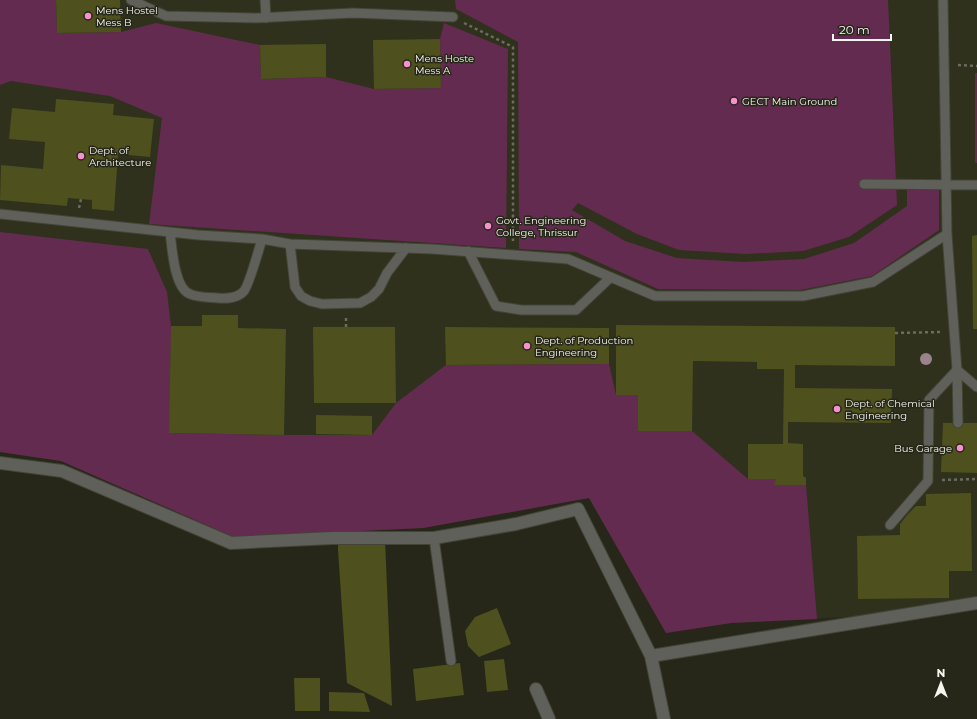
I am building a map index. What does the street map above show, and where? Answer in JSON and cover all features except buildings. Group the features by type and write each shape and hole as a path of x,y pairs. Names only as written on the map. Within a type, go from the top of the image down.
{"street":[{"path":"0,463 62,471 231,543 332,538 434,538 516,524 578,509 651,656 664,719"},
{"path":"651,656 977,603"},
{"path":"536,689 550,719"}],"lane":[{"path":"131,0 166,16 266,18 353,13 453,17"},
{"path":"265,0 266,18"},
{"path":"943,0 947,234 957,370 958,423"},
{"path":"864,184 977,185"},
{"path":"0,214 170,232 262,239 290,244 406,248 568,259 655,296 771,300 803,296 873,282 947,234"},
{"path":"170,232 176,273 184,289 189,294 221,299 236,297 244,291 262,239"},
{"path":"290,244 295,288 301,296 310,302 322,304 360,303 371,297 406,248"},
{"path":"468,252 496,306 521,310 576,310 611,277"},
{"path":"957,370 977,387"},
{"path":"890,525 928,481 929,400 957,370"},
{"path":"434,538 451,661"}],"path":[{"path":"453,17 513,46 513,255"},
{"path":"944,65 977,66"},
{"path":"895,333 954,332"},
{"path":"928,481 977,479"}],"shaded area":[{"name":"Govt. Engineering College, Thrissur","path":"0,0 977,0 977,601 882,615 731,623 666,633 589,498 423,528 234,537 61,461 0,452"},
{"path":"0,0 56,0 57,33 121,32 156,23 260,45 261,79 326,77 374,89 441,88 440,39 444,23 508,49 506,248 149,224 162,118 110,96 11,81 0,85"},
{"name":"GECT Main Ground","path":"455,0 888,0 897,205 849,237 803,251 746,254 679,250 637,234 578,203 572,210 625,241 677,258 743,262 804,259 854,243 907,206 907,190 939,190 939,230 872,276 800,290 658,289 576,252 519,249 518,42 456,9"},
{"path":"975,73 977,73 977,163 975,163"},
{"path":"0,232 148,249 167,292 171,326 170,433 372,435 396,403 446,365 609,364 616,395 638,395 639,431 692,431 748,479 776,479 775,485 806,485 817,619 731,623 666,633 589,498 423,528 234,537 61,461 0,452"}],"place":[{"name":"Mens Hostel Mess B","path":"88,16"},
{"name":"Mens Hoste Mess A","path":"407,64"},
{"name":"GECT Main Ground","path":"734,101"},
{"name":"Dept. of Architecture","path":"81,156"},
{"name":"Govt. Engineering College, Thrissur","path":"488,226"},
{"name":"Dept. of Production Engineering","path":"527,346"},
{"name":"Dept. of Chemical Engineering","path":"837,409"},
{"name":"Bus Garage","path":"960,448"}]}
